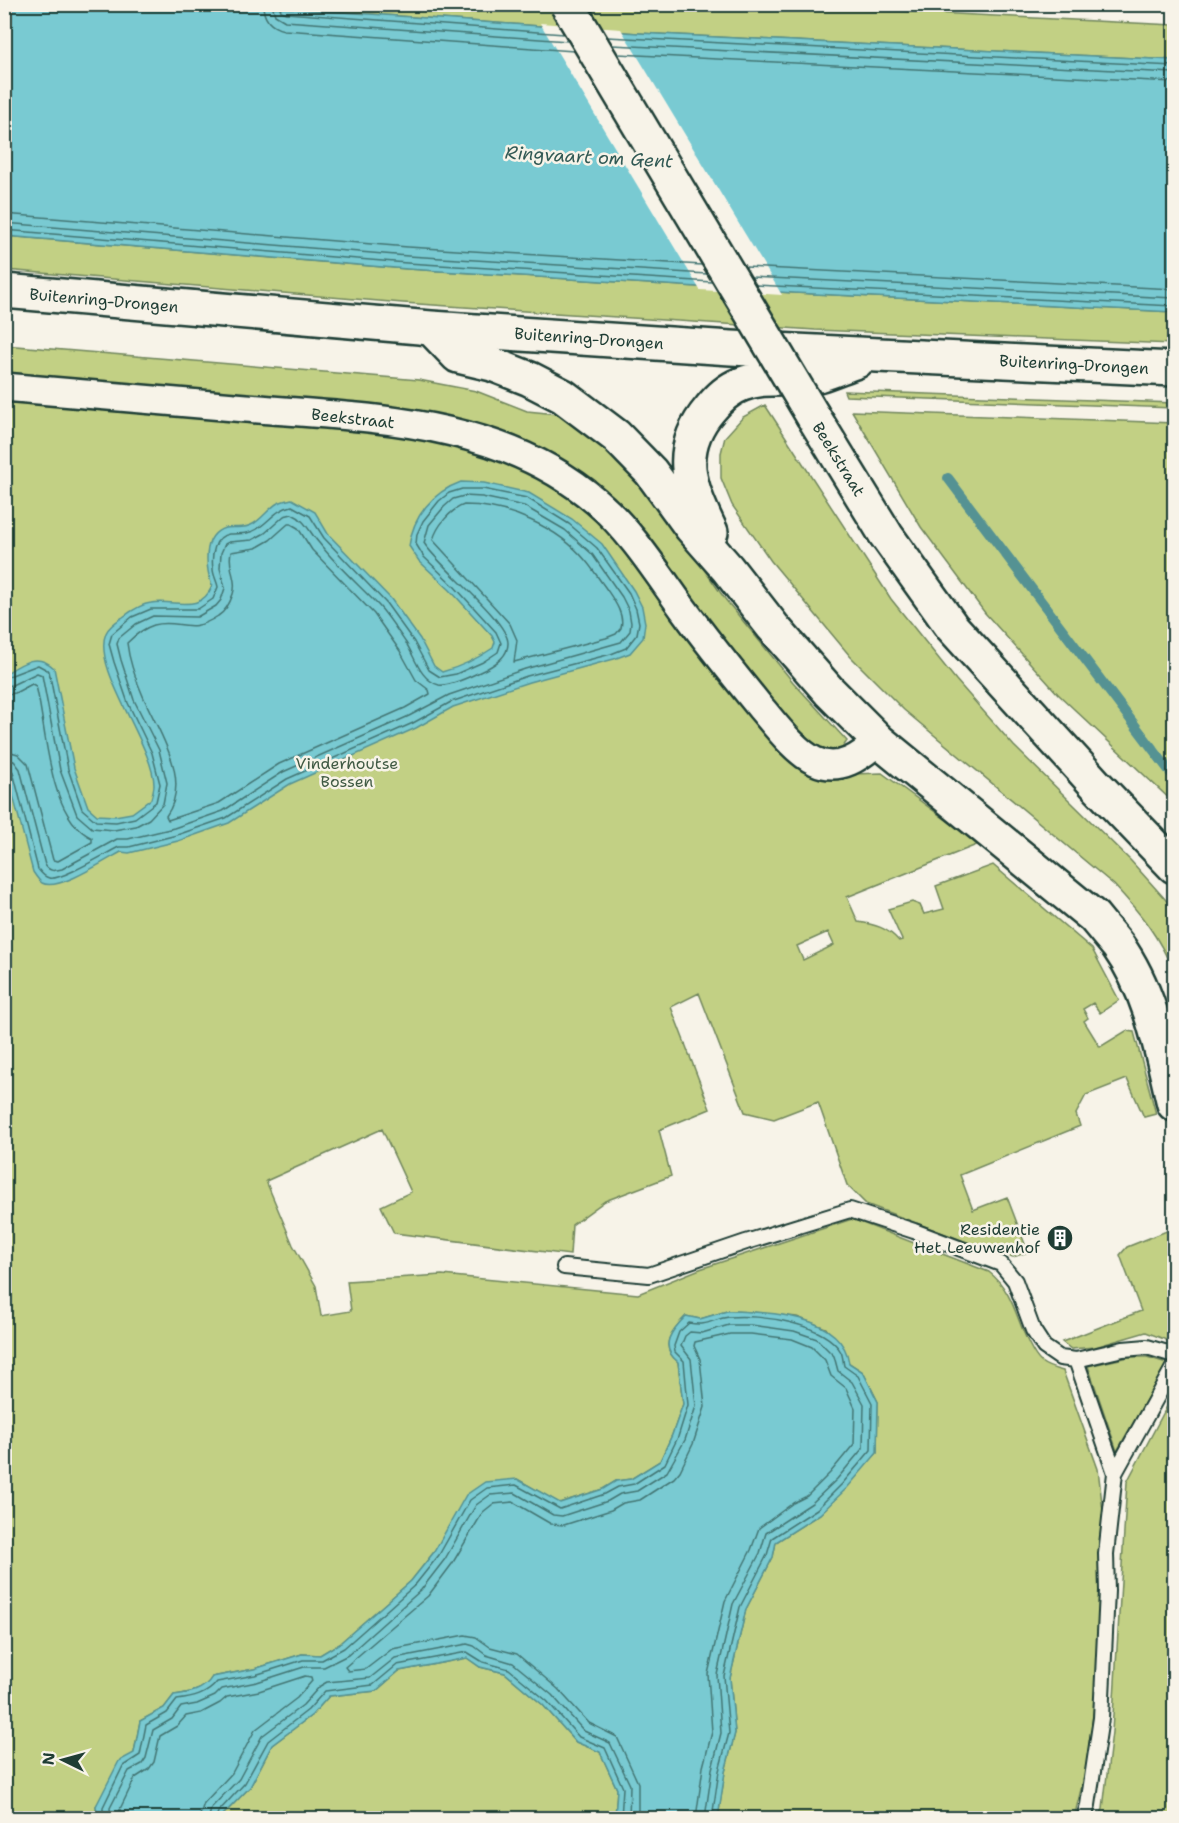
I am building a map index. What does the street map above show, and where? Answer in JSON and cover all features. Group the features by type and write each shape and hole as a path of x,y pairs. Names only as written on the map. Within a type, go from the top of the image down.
{"main road":[{"name":"Beekstraat","path":"567,4 886,535 952,627 1098,787 1174,866"},
{"name":"Buitenring-Drongen","path":"4,291 431,328 873,355 1174,369"},
{"path":"431,328 458,356 492,364 530,379 563,396 616,436 651,472 691,527 727,568 773,627 830,691 879,741 1094,917 1118,947 1138,981 1155,1026 1174,1104"},
{"path":"727,568 693,495 688,468 690,442 705,414 721,396 741,384 766,378 807,378 873,355"}],"street":[{"name":"Beekstraat","path":"4,387 383,419 452,430 507,448 554,471 597,502 632,538 713,650 788,739 815,761 834,765 851,762 879,741"}],"lane":[{"path":"564,1267 649,1275 850,1210 1001,1264 1014,1281 1033,1330 1044,1347 1060,1358 1076,1360 1123,1349 1147,1347 1174,1355"},
{"path":"1076,1360 1115,1473"},
{"path":"1084,1818 1101,1718 1107,1591 1106,1554 1115,1473 1174,1366"}],"green space":[{"path":"754,4 1174,25 1174,60 638,33 245,5"},
{"path":"4,236 407,269 794,293 1174,312 1174,344 815,330 403,303 5,270"},
{"path":"4,345 419,380 476,391 527,411 567,415 632,468 725,599 793,682 847,741 838,754 824,753 799,735 531,447 5,376"},
{"path":"844,391 1174,403 1174,408 846,396"},
{"name":"Vinderhoutse Bossen","path":"4,402 321,423 455,443 528,465 588,508 644,575 824,775 882,773 979,844 847,897 858,922 880,927 899,941 902,940 888,909 912,902 920,905 924,914 944,909 936,886 993,865 1092,949 1119,1000 1100,1013 1093,1003 1083,1009 1088,1018 1084,1021 1100,1047 1126,1031 1134,1032 1156,1114 1144,1117 1127,1079 1086,1095 1076,1114 1080,1126 960,1175 973,1210 1007,1197 1028,1252 1013,1257 866,1204 847,1185 818,1102 774,1119 745,1112 699,993 671,1007 710,1109 659,1130 671,1176 605,1201 572,1225 570,1255 394,1233 381,1206 411,1192 382,1129 266,1181 293,1245 316,1286 321,1316 351,1311 347,1281 442,1275 638,1294 700,1269 852,1219 989,1272 1008,1295 1037,1358 1054,1369 1063,1371 1098,1469 1104,1520 1097,1683 1086,1769 1074,1818 718,1818 725,1772 735,1733 730,1678 746,1609 773,1557 776,1542 820,1514 877,1453 878,1402 863,1372 849,1363 826,1328 797,1317 727,1311 700,1319 686,1316 669,1338 669,1350 678,1362 683,1404 660,1461 631,1479 616,1481 603,1489 559,1503 517,1479 434,1552 411,1581 340,1643 320,1655 302,1654 254,1669 212,1677 200,1688 174,1695 164,1708 140,1721 134,1753 96,1806 98,1818 5,1818","holes":["828,932 834,945 803,960 797,946"]},
{"path":"765,405 891,599 956,680 1014,746 1131,861 1174,909 1174,973 1148,926 1114,885 904,710 850,656 771,561 732,505 721,478 721,453 725,437 743,417"},
{"path":"852,411 1174,423 1174,803 1058,694 985,613 921,527"},
{"path":"1174,1228 1174,1343 1146,1332 1095,1347 1071,1349 1062,1342 1141,1311 1120,1255 1127,1247"},
{"path":"1129,1357 1147,1357 1167,1363 1117,1451 1088,1366"},
{"path":"1174,1393 1174,1818 1099,1818 1103,1809 1112,1732 1127,1482"},
{"path":"467,1658 480,1667 505,1673 543,1705 576,1742 600,1752 617,1789 615,1818 586,1816 582,1818 220,1818 250,1787 272,1745 312,1715 329,1696 376,1691 399,1671"}],"water":[{"name":"Ringvaart om Gent","path":"4,5 245,5 638,33 1174,60 1174,312 794,293 407,269 5,236"},
{"path":"461,482 484,483 529,493 572,519 602,544 634,591 642,607 645,623 643,638 630,653 453,707 416,728 290,784 229,823 178,841 129,853 121,852 82,874 59,883 49,885 40,881 33,872 5,765 5,674 23,663 36,660 48,663 54,668 74,768 88,807 97,815 115,816 132,813 151,799 154,785 144,750 107,666 104,648 106,633 111,626 140,606 160,602 186,604 201,600 212,586 207,553 212,538 217,532 225,528 249,526 278,503 292,499 315,512 328,534 391,599 420,639 434,666 442,672 462,665 493,648 495,642 450,590 419,561 409,546 415,525 426,506 442,492"},
{"path":"727,1311 781,1315 818,1325 832,1334 843,1346 849,1363 863,1372 878,1402 877,1453 847,1488 820,1514 776,1542 773,1557 746,1609 730,1678 735,1733 725,1772 718,1818 615,1818 617,1789 600,1752 576,1742 543,1705 505,1673 480,1667 467,1658 399,1671 376,1691 329,1696 312,1715 272,1745 250,1787 220,1818 98,1818 96,1806 119,1761 134,1753 140,1721 164,1708 174,1695 200,1688 212,1677 254,1669 302,1654 320,1655 340,1643 411,1581 434,1552 466,1495 485,1482 517,1479 560,1503 603,1489 616,1481 631,1479 660,1461 683,1404 678,1362 669,1350 669,1338 686,1316 700,1319"}],"pier":[{"path":"540,23 621,29 782,295 700,290"}],"waterway":[{"path":"948,478 1174,777"}],"place":[{"name":"Residentie Het Leeuwenhof","path":"1060,1238"}]}
